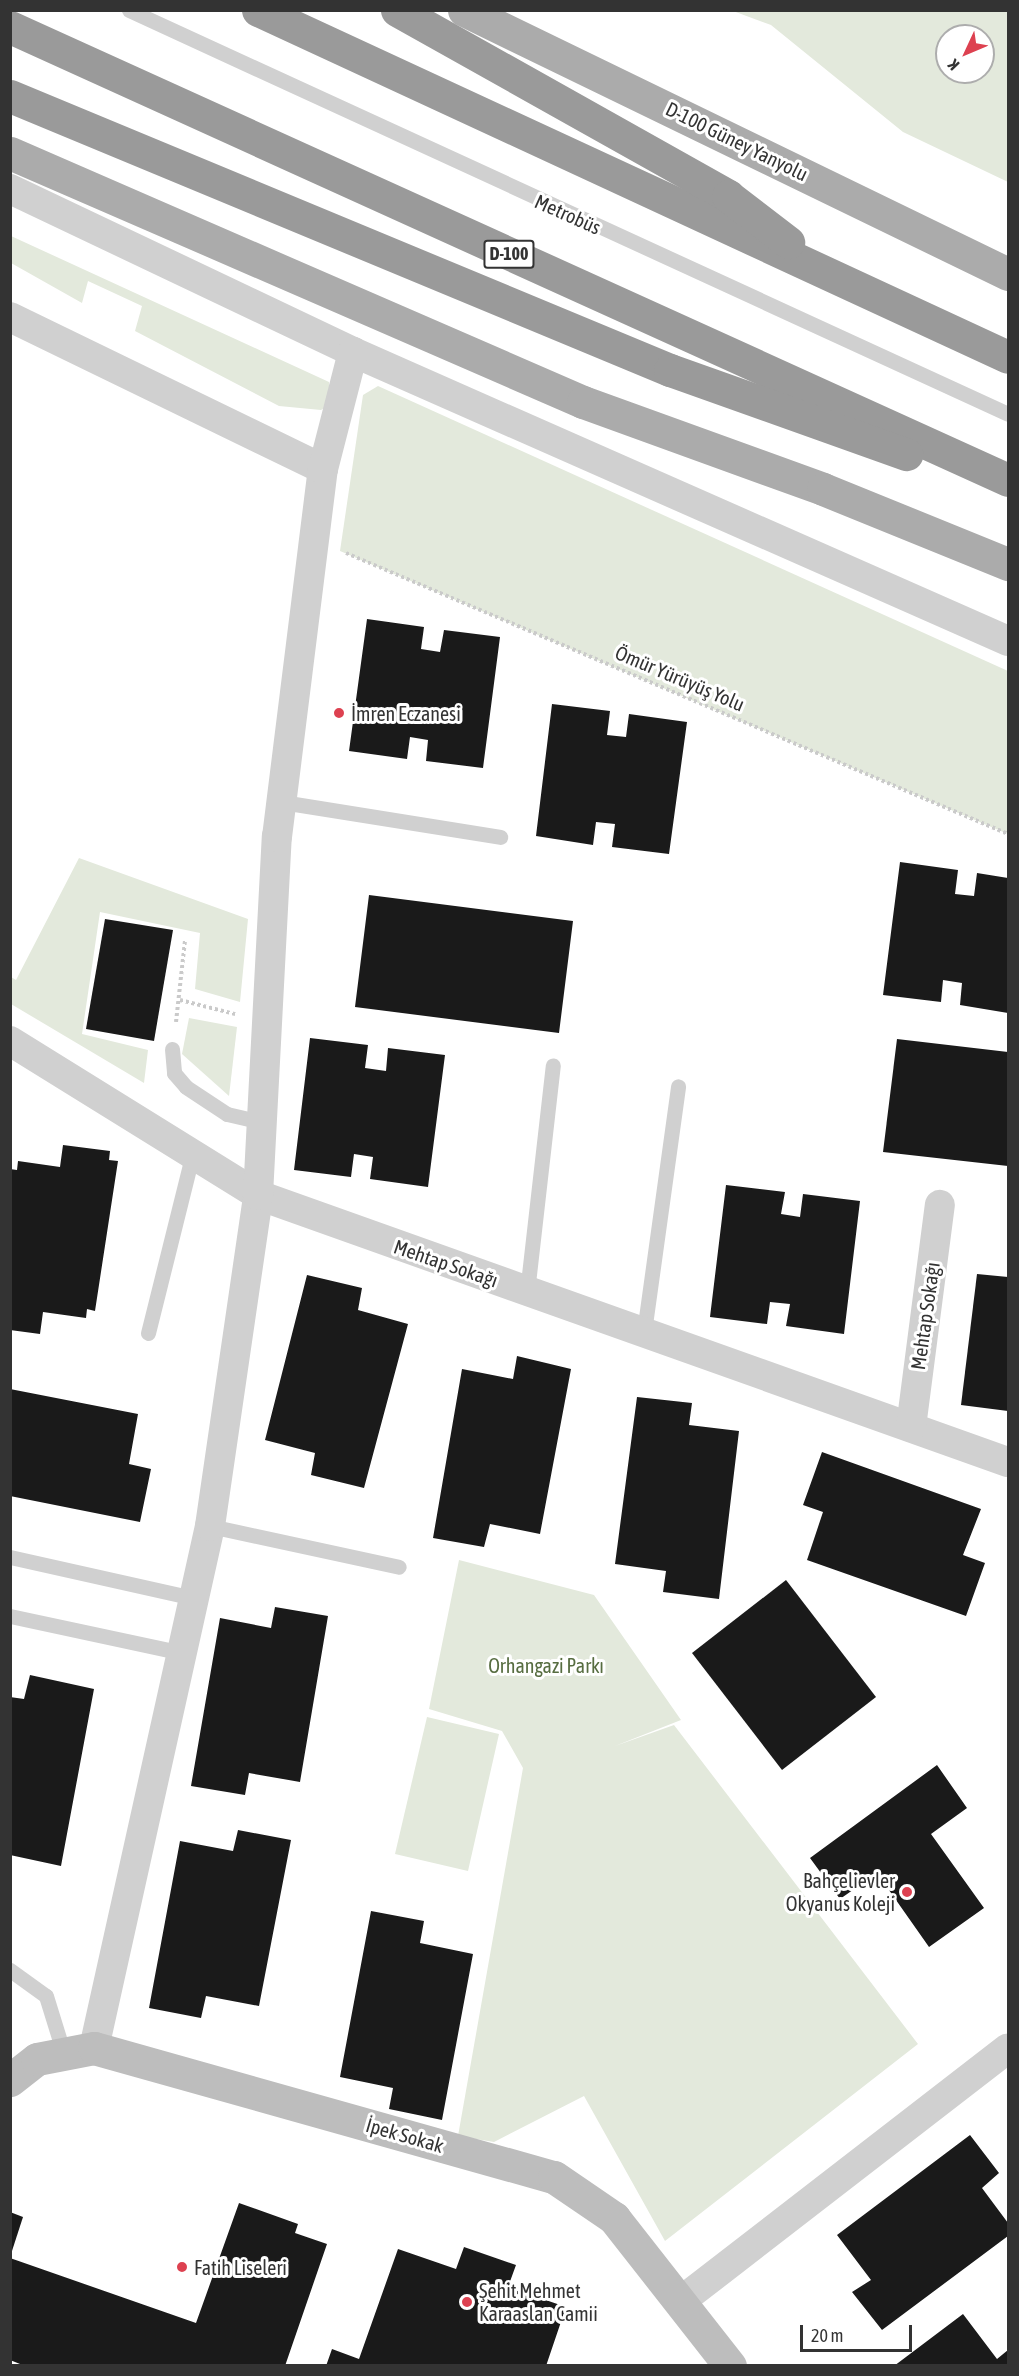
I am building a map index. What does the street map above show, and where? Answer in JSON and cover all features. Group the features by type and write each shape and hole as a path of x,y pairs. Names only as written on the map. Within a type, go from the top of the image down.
{"highway":[{"path":"258,10 1008,357"},
{"path":"398,10 728,196 840,281"},
{"name":"D-100","path":"10,27 1008,481"},
{"path":"10,96 670,370 831,431 1008,481"}],"main road":[{"name":"D-100 Güney Yanyolu","path":"464,10 1008,274"},
{"path":"10,153 583,402 823,489 1008,564"}],"street":[{"path":"10,189 353,352 1008,641"},
{"path":"10,317 323,469"},
{"path":"79,2051 182,1653 210,1526 258,1195 282,802 323,469 353,352"},
{"name":"Mehtap Sokağı","path":"10,1041 193,1152 258,1195 1008,1462"},
{"name":"Mehtap Sokağı","path":"911,1426 940,1205"},
{"path":"681,2301 1008,2048"},
{"name":"İpek Sokak","path":"10,2080 37,2058 79,2051 554,2177 614,2218 730,2366"}],"lane":[{"name":"Metrobüs","path":"129,10 1008,414"},
{"path":"282,802 501,837"},
{"path":"172,1049 174,1072 186,1087 227,1113 262,1122"},
{"path":"527,1292 553,1065"},
{"path":"644,1332 678,1086"},
{"path":"148,1333 193,1152"},
{"path":"210,1526 399,1567"},
{"path":"10,1557 194,1598"},
{"path":"10,1616 182,1653"},
{"path":"10,1970 46,1996 79,2051"}],"path":[{"name":"Ömür Yürüyüş Yolu","path":"340,551 1008,834"},
{"path":"172,1049 180,1000 185,940"},
{"path":"180,1000 268,1022"}],"green space":[{"path":"733,11 1008,11 1008,182 903,132 771,25"},
{"path":"11,236 329,382 329,405 321,410 279,406 135,331 142,306 88,281 82,303 11,263"},
{"path":"378,386 1008,671 1008,834 340,551 363,395"},
{"path":"79,858 248,919 240,1002 195,989 200,933 100,912 82,1034 148,1050 144,1083 11,1004 11,977 16,980"},
{"path":"189,1018 237,1027 229,1096 182,1054"},
{"name":"Orhangazi Parkı","path":"459,1560 594,1595 681,1720 615,1746 674,1725 918,2044 665,2241 584,2096 494,2142 458,2136 523,1768 502,1731 429,1709"},
{"path":"427,1717 499,1734 468,1871 395,1854"}],"building":[{"path":"367,619 424,627 421,649 440,652 444,630 500,637 483,768 426,761 428,740 410,737 407,759 349,751"},
{"path":"552,704 610,711 607,735 626,737 629,714 687,722 669,854 612,847 615,824 596,822 593,845 536,836"},
{"path":"900,862 958,870 955,894 974,896 977,873 1008,878 1008,1013 960,1005 962,983 943,980 941,1002 883,995"},
{"path":"369,895 573,921 559,1033 355,1007"},
{"path":"105,919 173,930 154,1041 86,1029"},
{"path":"310,1038 368,1045 365,1068 386,1071 388,1048 445,1055 428,1187 370,1179 373,1157 354,1154 351,1177 294,1170"},
{"path":"897,1039 1008,1052 1008,1166 883,1152"},
{"path":"63,1145 110,1151 109,1160 118,1161 95,1311 87,1309 86,1318 43,1312 40,1334 10,1330 10,1169 17,1170 18,1161 60,1167"},
{"path":"726,1185 785,1192 781,1214 800,1217 803,1194 860,1201 844,1334 786,1326 790,1304 770,1302 767,1324 710,1317"},
{"path":"977,1274 1008,1277 1008,1411 961,1405"},
{"path":"307,1275 362,1288 358,1310 408,1324 364,1488 311,1475 315,1453 265,1440"},
{"path":"517,1356 571,1369 540,1534 490,1524 484,1547 433,1538 462,1369 513,1379"},
{"path":"10,1389 138,1414 129,1464 151,1469 140,1522 10,1496"},
{"path":"637,1397 692,1403 689,1425 739,1431 719,1599 663,1592 666,1571 615,1564"},
{"path":"822,1452 981,1509 963,1555 985,1563 966,1616 807,1560 823,1512 803,1505"},
{"path":"786,1580 876,1697 782,1770 692,1653"},
{"path":"275,1607 328,1616 300,1782 249,1773 245,1795 191,1786 220,1618 271,1628"},
{"path":"30,1675 94,1689 61,1866 10,1855 10,1697 24,1699"},
{"path":"937,1765 967,1808 931,1834 984,1908 929,1947 877,1873 840,1899 810,1858"},
{"path":"238,1830 291,1840 259,2006 206,1996 201,2018 149,2008 180,1841 233,1851"},
{"path":"371,1911 424,1921 420,1943 473,1954 442,2120 389,2109 393,2088 340,2077"},
{"path":"970,2135 999,2173 982,2188 1008,2223 1008,2236 882,2330 852,2292 871,2280 837,2235"},
{"path":"239,2203 298,2224 295,2233 327,2244 285,2366 25,2366 10,2360 10,2258 196,2323"},
{"path":"10,2212 23,2217 11,2254 10,2254"},
{"name":"Şehit Mehmet Karaaslan Camii","path":"464,2247 516,2265 508,2287 566,2307 546,2366 326,2366 332,2349 359,2359 398,2249 456,2269"},
{"path":"963,2314 997,2359 1008,2350 1008,2366 894,2366"}],"place":[{"name":"İmren Eczanesi","path":"339,713"},
{"name":"Bahçelievler Okyanus Koleji","path":"907,1892"},
{"name":"Fatih Liseleri","path":"182,2267"},
{"name":"Şehit Mehmet Karaaslan Camii","path":"467,2302"}]}
